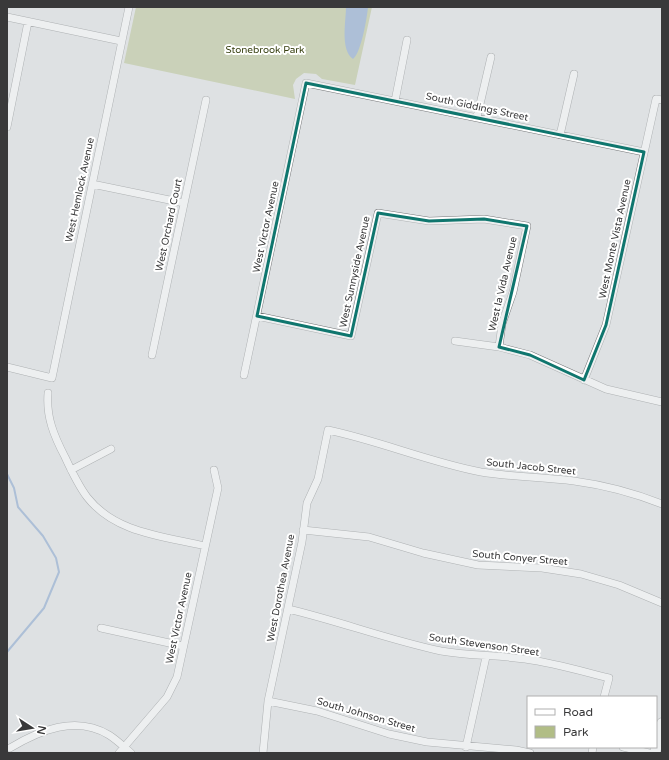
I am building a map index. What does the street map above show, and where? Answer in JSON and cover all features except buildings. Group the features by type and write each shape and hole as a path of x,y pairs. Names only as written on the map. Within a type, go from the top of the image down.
{"street":[{"name":"West Hemlock Avenue","path":"7,367 52,378 129,7"},
{"path":"7,17 122,41"},
{"path":"7,127 28,22"},
{"path":"394,101 407,40"},
{"path":"477,117 491,57"},
{"path":"560,135 574,74"},
{"name":"South Giddings Street","path":"306,83 644,152"},
{"name":"West Victor Avenue","path":"244,375 306,83"},
{"name":"West Monte Vista Avenue","path":"584,380 606,325 644,152 659,99"},
{"name":"West Orchard Court","path":"152,355 206,100"},
{"path":"92,184 184,203"},
{"name":"West Sunnyside Avenue","path":"257,316 351,336 378,212 429,221 484,219 527,226"},
{"name":"West la Vida Avenue","path":"499,347 502,324 513,292 527,226"},
{"path":"455,341 499,347 530,355 606,389 662,402"},
{"path":"48,393 47,406 53,433 71,470 86,496 96,507 119,524 133,530 205,546"},
{"name":"South Jacob Street","path":"328,430 388,445 427,459 480,472 508,476 576,481 633,493 662,504"},
{"name":"West Dorothea Avenue","path":"263,753 268,701 288,609 307,503 318,479 328,430"},
{"path":"71,470 111,449"},
{"name":"West Victor Avenue","path":"119,753 167,697 177,676 218,488 214,470"},
{"name":"South Conyer Street","path":"303,530 369,536 423,553 478,565 542,568 581,574 619,585 662,603"},
{"name":"South Stevenson Street","path":"288,609 334,620 402,642 442,651 486,657 524,659 567,667 608,678 604,696"},
{"path":"101,628 183,646"},
{"path":"466,747 486,657"},
{"name":"South Johnson Street","path":"268,701 317,711 389,734 427,742 466,747 516,750 530,753"},
{"path":"657,743 662,723"},
{"path":"10,748 30,736 50,728 69,726 96,729 110,735 131,753"},
{"path":"627,748 649,753"}],"highlighted area":[{"path":"306,83 644,152 606,325 584,380 530,355 499,347 527,226 484,219 429,221 378,213 351,336 257,316"}],"green space":[{"name":"Stonebrook Park","path":"136,7 372,7 355,85 322,79 316,74 304,73 296,79 293,85 295,99 124,63"}],"water":[{"path":"346,7 368,7 359,50 353,59 346,49 345,42"}],"waterway":[{"path":"7,474 14,488 18,507 43,536 56,558 59,572 44,608 7,652"}]}
